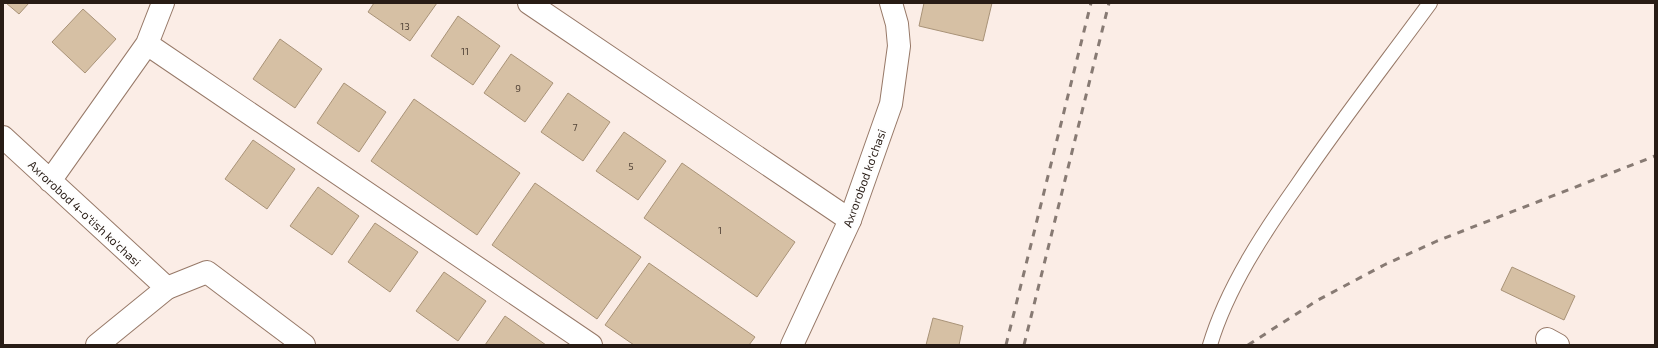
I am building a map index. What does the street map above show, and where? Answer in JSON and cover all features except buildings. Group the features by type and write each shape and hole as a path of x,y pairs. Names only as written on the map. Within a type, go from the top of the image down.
{"street":[{"path":"50,181 147,44 163,3"},
{"path":"529,3 850,220"},
{"name":"Axrorobod ko'chasi","path":"792,345 850,220 891,104 900,46 897,24 891,3"},
{"path":"147,44 591,345"},
{"name":"Axrorobod 4-o'tish ko'chasi","path":"3,137 167,288"},
{"path":"97,345 167,288 207,272 304,345"}],"lane":[{"path":"1210,345 1216,326 1258,240 1318,154 1430,3"}],"railway":[{"path":"1006,345 1091,3"},
{"path":"1024,345 1109,3"},
{"path":"1248,345 1318,300 1384,265 1437,241 1655,156"}]}
